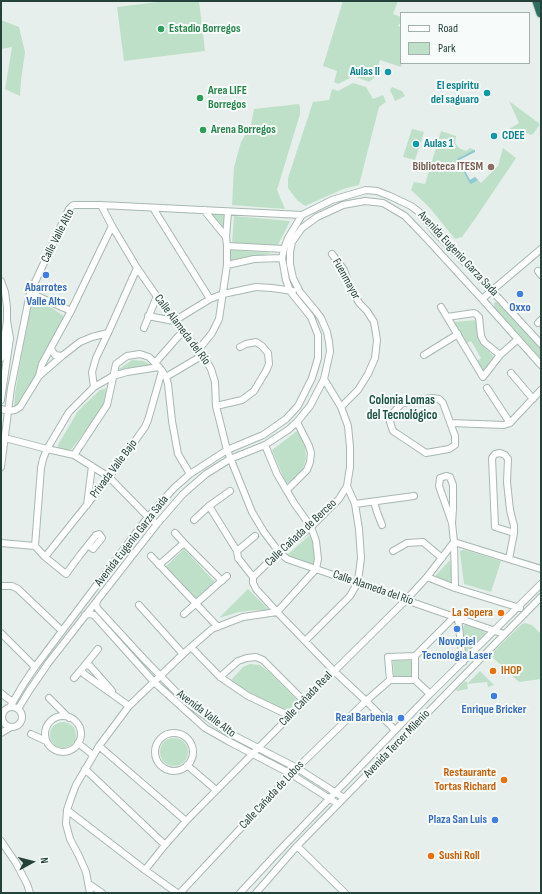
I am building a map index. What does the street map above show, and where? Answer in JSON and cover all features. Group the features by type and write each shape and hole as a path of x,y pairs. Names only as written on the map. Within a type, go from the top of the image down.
{"street":[{"name":"Avenida Eugenio Garza Sada","path":"12,705 35,667 148,517 174,488 190,474 226,450 263,435 286,420 298,406 312,378 318,358 318,336 311,317 290,291 286,280 282,258 288,238 302,215 332,200 366,190 377,191 412,206 541,344"},
{"name":"Avenida Eugenio Garza Sada","path":"18,709 49,662 85,615 157,524 183,494 206,474 230,459 266,445 288,430 310,406 324,379 330,352 329,342 327,332 321,318 300,292 293,278 290,264 290,252 292,242 302,228 317,217 343,205 365,201 383,203 405,216 541,365"},
{"name":"Calle Valle Alto","path":"1,467 11,388 30,293 69,208 74,205 100,205 302,215"},
{"name":"Calle Alameda del Río","path":"100,205 137,268 174,321 199,349 211,369 214,382 216,406 226,450 252,512 264,532 280,552 287,559 358,582 504,634"},
{"path":"153,208 210,300"},
{"path":"204,210 226,237"},
{"path":"199,349 212,332 219,319 227,265 226,237 228,212"},
{"path":"1,409 9,411 20,407 39,376 42,364 71,311 112,226"},
{"path":"427,239 435,232"},
{"path":"227,246 284,250"},
{"path":"482,299 541,249"},
{"name":"Fuenmayor","path":"332,254 344,270 350,290 374,322 377,340 375,358 368,374 358,390 341,407"},
{"path":"227,265 254,259 282,258"},
{"path":"94,387 92,372 96,358 137,268"},
{"path":"1,281 5,292 7,308 7,321 1,358"},
{"path":"148,316 174,321 223,294 256,287 300,292"},
{"path":"30,293 71,311"},
{"path":"144,328 157,296"},
{"path":"441,307 483,377 500,355 518,339"},
{"path":"447,317 474,313 476,314 479,317 481,336 484,342 500,355"},
{"path":"1,327 7,321"},
{"path":"1,400 10,338 7,321"},
{"path":"35,546 43,459 47,449 69,412 94,387 113,376 127,372 159,367 183,331"},
{"path":"39,376 80,342 92,336 108,333"},
{"path":"424,355 458,334"},
{"path":"216,406 242,400 254,391 269,364 268,353 256,342 240,347"},
{"path":"51,349 55,355 62,356"},
{"path":"74,455 108,405 116,364 127,356 140,354 149,357 166,377 178,454 190,474"},
{"path":"166,377 203,355"},
{"name":"Privada Valle Bajo","path":"45,557 109,477 145,427 148,420 159,367"},
{"path":"511,374 533,399"},
{"name":"Calle Cañada de Berceo","path":"253,577 280,552 311,527 339,498 347,486 350,467 348,426 341,407 324,379"},
{"path":"487,388 510,423"},
{"path":"451,423 504,425 510,423 541,390"},
{"path":"433,398 439,399 443,403 451,423 455,436 455,445 449,449 426,453 393,431 390,422 393,412 401,404 433,398"},
{"path":"287,490 307,470 310,462 311,453 309,446 296,422"},
{"path":"5,438 74,455 109,477 148,517 157,524"},
{"path":"90,893 86,872 80,856 70,839 66,824 70,798 99,746 129,706 182,654 212,629 243,617 277,612 316,569 318,559 316,540 311,527 277,474 266,445"},
{"path":"509,559 514,534 514,526 510,510 507,482 508,459 505,455 500,453 495,454 492,458 495,527 514,534"},
{"path":"86,506 92,466"},
{"path":"452,523 440,486 440,478 446,476 450,477 453,485 452,523 455,588"},
{"path":"305,641 350,596 358,582 361,558 359,529 355,504 347,486"},
{"path":"194,520 209,506 230,491"},
{"path":"355,504 414,496"},
{"path":"374,502 376,512 382,525"},
{"path":"209,506 237,551 238,558 253,577 256,589 334,671 395,730"},
{"path":"176,533 184,543 224,578 184,614"},
{"path":"237,551 255,536"},
{"path":"393,551 407,543 423,542 442,558"},
{"path":"454,542 541,569"},
{"name":"Calle Cañada Real","path":"145,870 186,821 406,600 454,542"},
{"path":"1,543 35,546 45,557 66,574 88,545"},
{"path":"159,565 184,543"},
{"path":"151,556 218,626"},
{"path":"426,577 455,588 518,607 526,612"},
{"name":"Avenida Tercer Milenio","path":"240,893 430,694 541,584"},
{"path":"1,586 12,586 18,589 62,631"},
{"name":"Avenida Tercer Milenio","path":"256,893 297,846 541,597"},
{"name":"Avenida Valle Alto","path":"98,599 96,605 98,609 161,676 186,700 229,733 297,768 344,798"},
{"path":"139,605 182,654"},
{"name":"Avenida Valle Alto","path":"85,615 94,615 154,682 205,728 291,774 338,804"},
{"path":"415,656 415,680 390,680 388,657 415,656 456,617"},
{"path":"456,617 463,662"},
{"path":"1,634 35,667"},
{"path":"191,647 220,677 248,696 290,716"},
{"path":"74,678 98,649"},
{"path":"43,657 49,662"},
{"path":"220,677 238,661 256,657 263,660 304,701"},
{"path":"83,667 90,666 119,699"},
{"path":"83,667 84,674 129,706"},
{"name":"Calle Cañada de Lobos","path":"180,893 291,774 366,701 390,680"},
{"name":"Avenida Tercer Milenio","path":"415,680 430,694"},
{"path":"1,693 18,709 22,717 22,721 19,725 1,732"},
{"path":"49,698 68,718"},
{"path":"11,727 5,723 2,718 6,709 12,705"},
{"path":"62,716 68,718 78,725 80,737 75,747 64,752 59,752 49,746 46,741 45,730 52,720 62,716"},
{"path":"171,733 180,734 186,738 193,750 191,761 187,765 182,769 172,771 163,768 159,764 155,753 157,743 160,739 171,733"},
{"path":"31,734 46,741"},
{"path":"78,743 93,755"},
{"path":"99,746 186,821"},
{"path":"187,765 216,790"},
{"path":"85,769 165,845"},
{"path":"67,810 177,893"},
{"path":"1,841 20,870 30,893"},
{"path":"297,846 345,893"},
{"path":"279,851 287,857"},
{"path":"89,884 102,893"}],"green space":[{"name":"Estadio Borregos","path":"166,1 199,1 205,51 124,61 117,7"},
{"path":"343,1 398,1 393,14 400,17 400,24 398,26 400,27 401,67 380,60 376,76 369,82 354,76 338,84 334,82 337,71 323,66"},
{"path":"1,20 19,27 25,52 20,96 5,89 12,47 1,49"},
{"path":"353,83 366,87 373,99 383,95 386,102 379,107 359,185 343,189 305,206 297,200 288,188 288,178 313,102 329,100 332,89 338,91"},
{"path":"392,87 402,91 405,96 395,101 390,90"},
{"path":"509,101 540,124 533,134 531,135 525,132 508,132 509,129 519,123"},
{"path":"299,104 300,114 277,190 285,209 232,205 234,167 241,142 251,125 254,109"},
{"path":"412,129 424,132 415,160 403,157"},
{"path":"441,131 456,136 455,143 459,148 466,151 470,148 475,150 475,152 459,160 470,180 475,177 481,183 498,166 503,148 516,158 462,237 455,239 429,207 411,190 414,182 425,184"},
{"path":"208,212 226,214 225,230"},
{"path":"234,216 290,221 278,245 269,247 232,244"},
{"path":"229,250 272,253 228,263"},
{"path":"35,301 52,308 65,317 23,400 18,407 14,407 15,393 31,303"},
{"path":"497,301 541,349 541,359 494,307 494,303"},
{"path":"476,320 479,341 496,359 483,373 477,361 481,358 471,341 467,343 454,322"},
{"path":"132,360 143,361 153,365 120,372 119,369"},
{"path":"106,388 104,406 70,451 57,448 78,411 100,390"},
{"path":"297,431 305,444 306,458 303,469 291,482 286,483 272,450"},
{"path":"312,533 315,567 288,558 287,555"},
{"path":"184,549 215,582 198,601 164,568"},
{"path":"462,550 501,561 491,592 464,584 460,553"},
{"path":"450,560 453,583 435,576"},
{"path":"248,589 268,609 268,611 256,610 239,612 219,618"},
{"path":"525,623 532,625 541,634 541,679 519,682 490,655 522,624"},
{"path":"465,624 483,630 486,634 467,653 465,651 463,628"},
{"path":"413,660 414,679 394,680 393,661"},
{"path":"250,664 260,665 299,702 291,712 254,696 231,680 243,667"},
{"path":"480,671 494,685 488,687 487,682 467,684 468,689 456,690 465,681 468,683"},
{"path":"63,722 72,726 76,735 72,744 63,748 54,744 50,735 54,726"},
{"path":"174,738 184,742 188,752 184,762 174,766 164,762 160,752 164,742"}],"water":[{"path":"474,150 475,152 459,160 470,180 475,177 478,180 471,184 463,170 458,165 459,163 457,159"}],"place":[{"name":"Estadio Borregos","path":"161,29"},
{"name":"Aulas II","path":"388,72"},
{"name":"El espíritu del saguaro","path":"487,93"},
{"name":"Area LIFE Borregos","path":"200,98"},
{"name":"Arena Borregos","path":"203,130"},
{"name":"CDEE","path":"494,136"},
{"name":"Aulas 1","path":"416,144"},
{"name":"Biblioteca ITESM","path":"491,167"},
{"name":"Abarrotes Valle Alto","path":"46,275"},
{"name":"Oxxo","path":"520,294"},
{"name":"La Sopera","path":"501,613"},
{"name":"Novopiel Tecnologia Laser","path":"457,629"},
{"name":"IHOP","path":"493,671"},
{"name":"Enrique Bricker","path":"494,696"},
{"name":"Real Barbenia","path":"401,718"},
{"name":"Restaurante Tortas Richard","path":"504,780"},
{"name":"Plaza San Luis","path":"495,820"},
{"name":"Sushi Roll","path":"431,856"}],"district":[{"name":"Colonia Lomas del Tecnológico","path":"402,408"}]}
